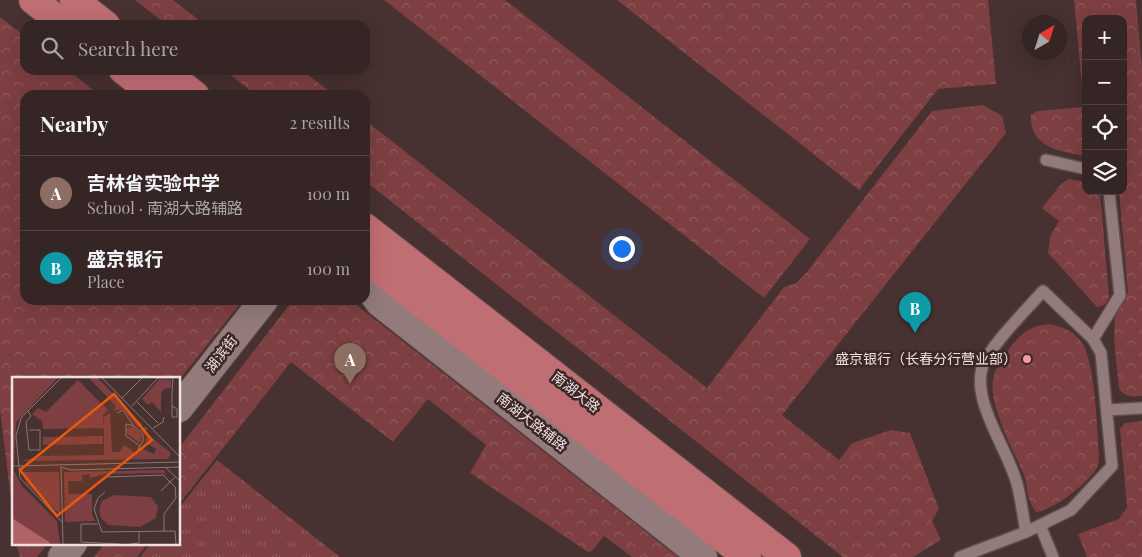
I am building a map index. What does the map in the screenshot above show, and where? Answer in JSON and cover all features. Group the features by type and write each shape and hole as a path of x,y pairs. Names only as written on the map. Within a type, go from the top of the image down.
{"main road":[{"path":"33,0 59,20"},
{"path":"74,0 100,20"},
{"path":"129,75 149,90"},
{"path":"169,75 189,90"},
{"name":"南湖大路","path":"370,232 787,557"},
{"name":"南湖大路","path":"370,263 747,557"}],"street":[{"name":"南湖大路辅路","path":"370,290 380,303 703,557"},
{"name":"湖滨街","path":"180,407 260,305"},
{"path":"62,557 72,544"}],"lane":[{"path":"1046,160 1082,168"},
{"path":"1093,340 1120,295 1109,195"},
{"path":"960,557 1026,532 1071,510 1112,466 1101,353 1093,340 1043,291 1009,329 984,364 980,380 982,396 1017,482 1026,532"},
{"path":"1107,410 1142,408"},
{"path":"1040,525 1053,557"}],"green space":[{"path":"135,0 173,0 199,20 161,20"},
{"path":"384,0 505,0 810,239 764,298"},
{"path":"617,0 988,0 996,84 938,89 859,190"},
{"path":"1074,0 1136,0 1142,69 1142,396 1129,396 1119,389 1114,339 1115,316 1128,293 1119,195 1127,195 1127,15 1082,15 1082,86"},
{"path":"0,17 20,32 20,75 74,75 93,90 20,90 20,305 239,305 180,379 180,377 12,377 12,508 0,409"},
{"path":"230,75 308,75 328,90 250,90"},
{"path":"983,105 1002,116 1006,133 782,415 839,460 852,443 891,430 910,433 939,509 932,521 941,540 913,557 843,557 370,185 370,124 707,388 784,287 796,283 806,273 932,111"},
{"path":"1082,107 1082,155 1057,150 1041,141 1035,135 1032,126 1031,115 1037,111"},
{"path":"1069,179 1082,181 1082,195 1100,195 1109,296 1105,304 1100,307 1097,307 1048,253 1050,237 1059,221 1042,208 1061,184"},
{"path":"289,305 356,305 678,557 632,557 604,536 592,551 588,552 470,473 486,445 428,399 393,442 291,362 180,503 180,447"},
{"path":"1049,324 1059,326 1071,332 1082,343 1086,352 1095,396 1099,460 1092,475 1078,488 1060,502 1036,512 1028,497 1023,473 997,412 993,387 996,369 1017,339 1030,329"},
{"path":"1142,421 1142,557 1087,557 1078,534 1119,519 1127,507 1120,429 1125,423"},
{"path":"217,460 340,557 140,557 150,544 180,544 180,507"},
{"path":"16,544 47,544 37,557 20,557"},
{"path":"104,544 147,544 137,557 94,557"}],"place":[{"name":"盛京银行","path":"915,333"},
{"name":"盛京银行（长春分行营业部）","path":"1027,359"},
{"name":"吉林省实验中学","path":"350,384"}]}
